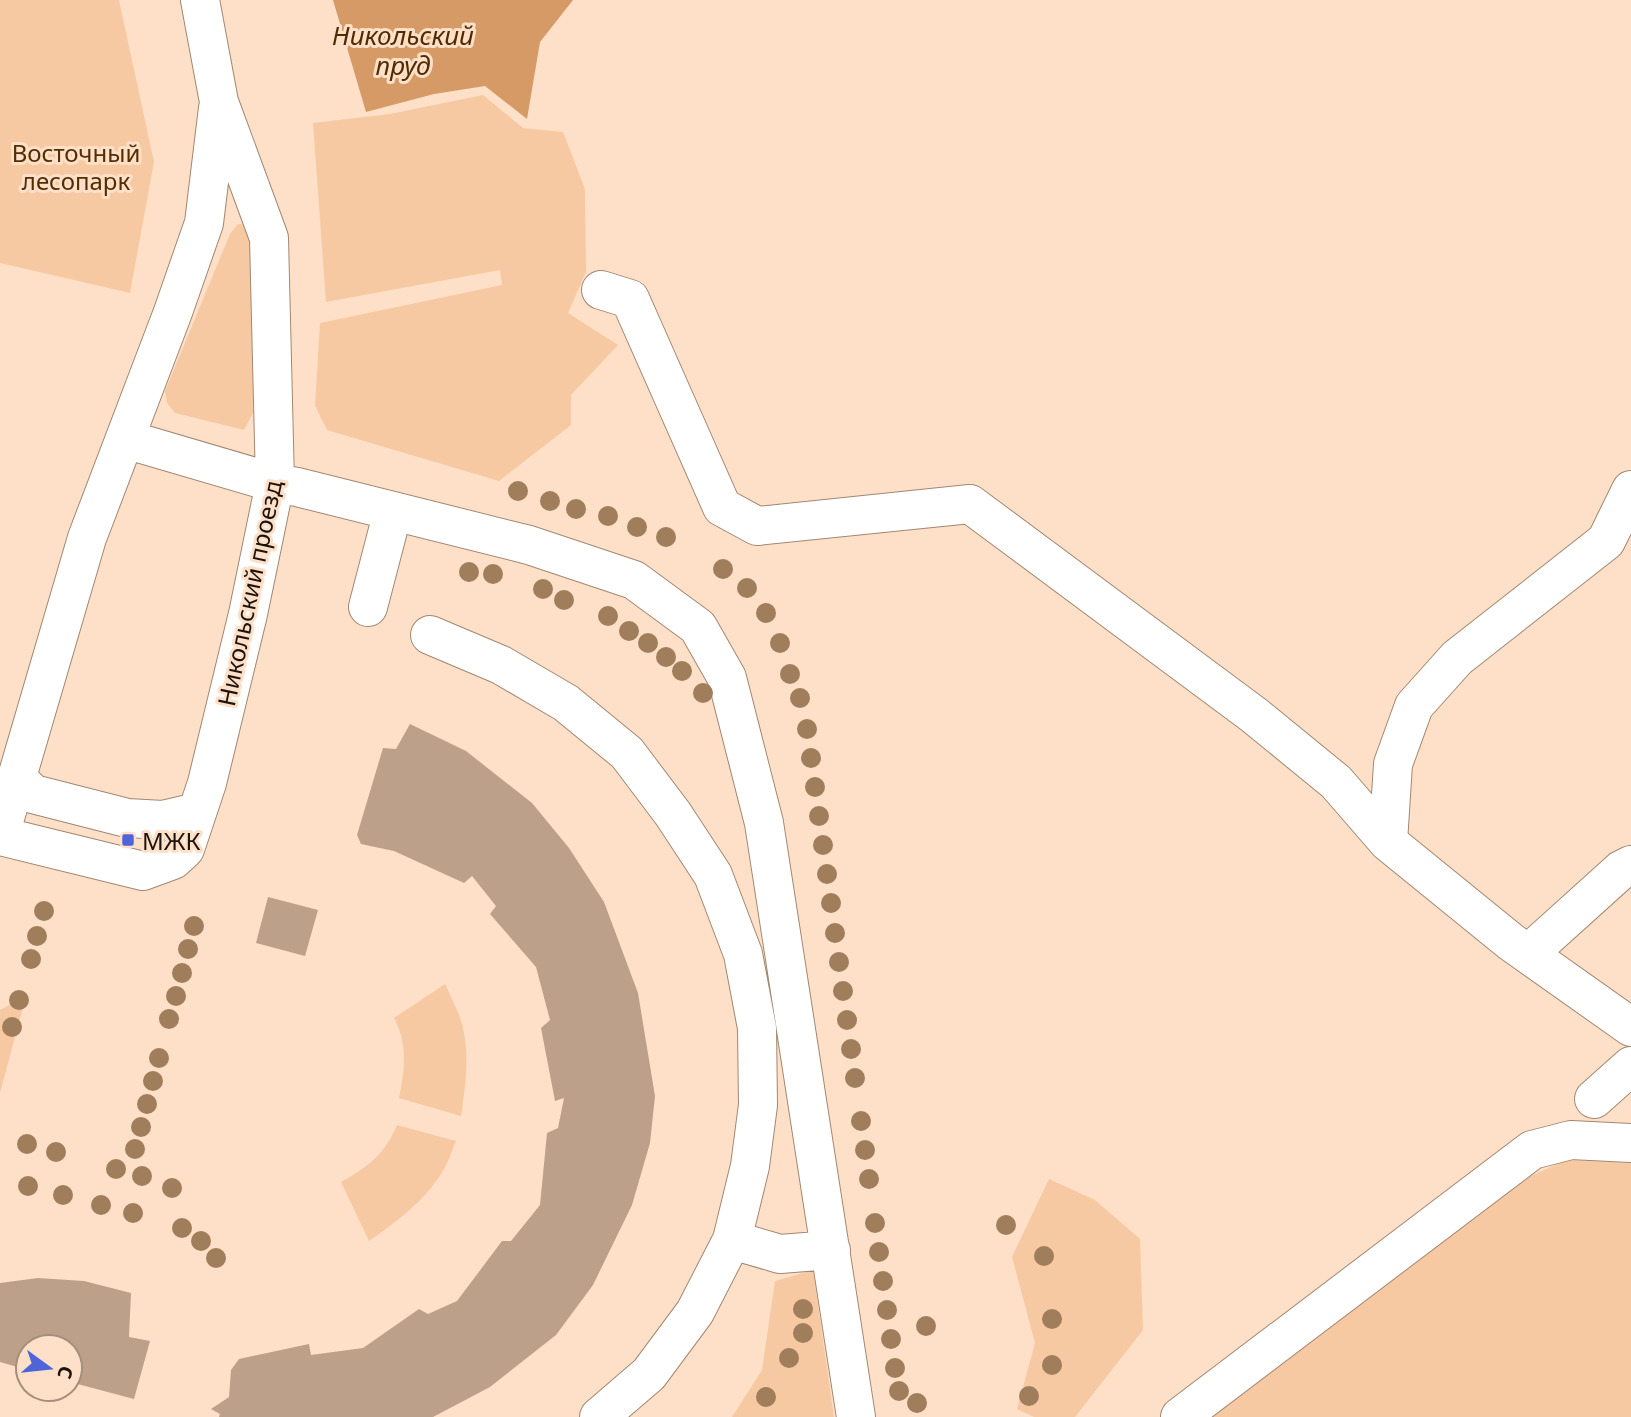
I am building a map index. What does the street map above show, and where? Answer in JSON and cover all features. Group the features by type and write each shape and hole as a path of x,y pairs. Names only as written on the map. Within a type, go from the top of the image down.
{"street":[{"name":"Никольский проезд","path":"200,0 219,102 269,238 275,483 248,614 209,775 185,849 173,860 143,872 0,835 87,538 204,223 219,102"},
{"path":"601,290 629,299 722,508 757,527 970,505 1254,715 1336,782 1388,842 1501,934 1631,1027"},
{"path":"125,439 275,483 528,545 634,580 698,627 727,678 764,822 856,1417"},
{"path":"1388,842 1393,764 1414,706 1457,658 1606,541 1631,491"},
{"path":"368,607 393,512"},
{"path":"430,635 501,665 566,703 627,754 673,814 713,875 743,954 757,1028 758,1105 750,1166 732,1240 695,1312 649,1374 600,1417"},
{"path":"16,777 33,794 127,818 163,820 197,812"},
{"path":"1528,954 1621,870 1631,865"},
{"path":"1594,1099 1631,1066"},
{"path":"1180,1417 1532,1150 1571,1140 1631,1143"},
{"path":"732,1240 780,1254 831,1250"}],"green space":[{"name":"Восточный лесопарк","path":"0,0 119,0 154,162 130,293 0,263"},
{"path":"483,95 523,128 563,132 585,189 586,272 568,313 618,345 571,395 571,425 499,481 327,430 315,406 320,323 502,285 500,270 326,302 313,123 390,114"},
{"path":"238,224 252,224 253,413 244,430 175,413 167,403 165,391 230,234"},
{"path":"445,984 459,1015 465,1040 466,1078 461,1116 399,1098 404,1057 402,1038 394,1018"},
{"path":"26,996 0,1093 0,1010"},
{"path":"397,1125 456,1141 442,1173 432,1187 398,1220 369,1241 341,1182 375,1159"},
{"path":"1566,1160 1631,1163 1631,1417 1210,1417 1529,1177"},
{"path":"1049,1179 1095,1200 1140,1239 1143,1330 1075,1417 1034,1417 1017,1409 1035,1343 1012,1257"},
{"path":"813,1270 834,1417 732,1417 762,1370 775,1281"}],"water":[{"name":"Никольский пруд","path":"333,0 573,0 540,42 527,119 485,86 434,94 366,112"}],"building":[{"path":"410,724 466,751 532,803 569,848 604,902 638,993 655,1096 650,1143 632,1205 593,1285 556,1335 490,1387 433,1417 219,1417 220,1414 211,1409 229,1397 231,1370 239,1359 309,1344 311,1355 363,1348 419,1309 428,1314 457,1301 502,1241 511,1241 540,1205 547,1133 558,1128 564,1098 555,1101 541,1028 550,1020 536,967 490,914 496,906 472,876 464,883 394,851 361,844 357,835 383,748 396,749"},
{"path":"268,897 318,910 305,956 256,943"},
{"path":"38,1278 84,1281 131,1293 129,1337 150,1341 134,1399 84,1386 84,1333 14,1333 14,1366 0,1362 0,1283"}],"place":[{"name":"МЖК","path":"128,840"}]}
